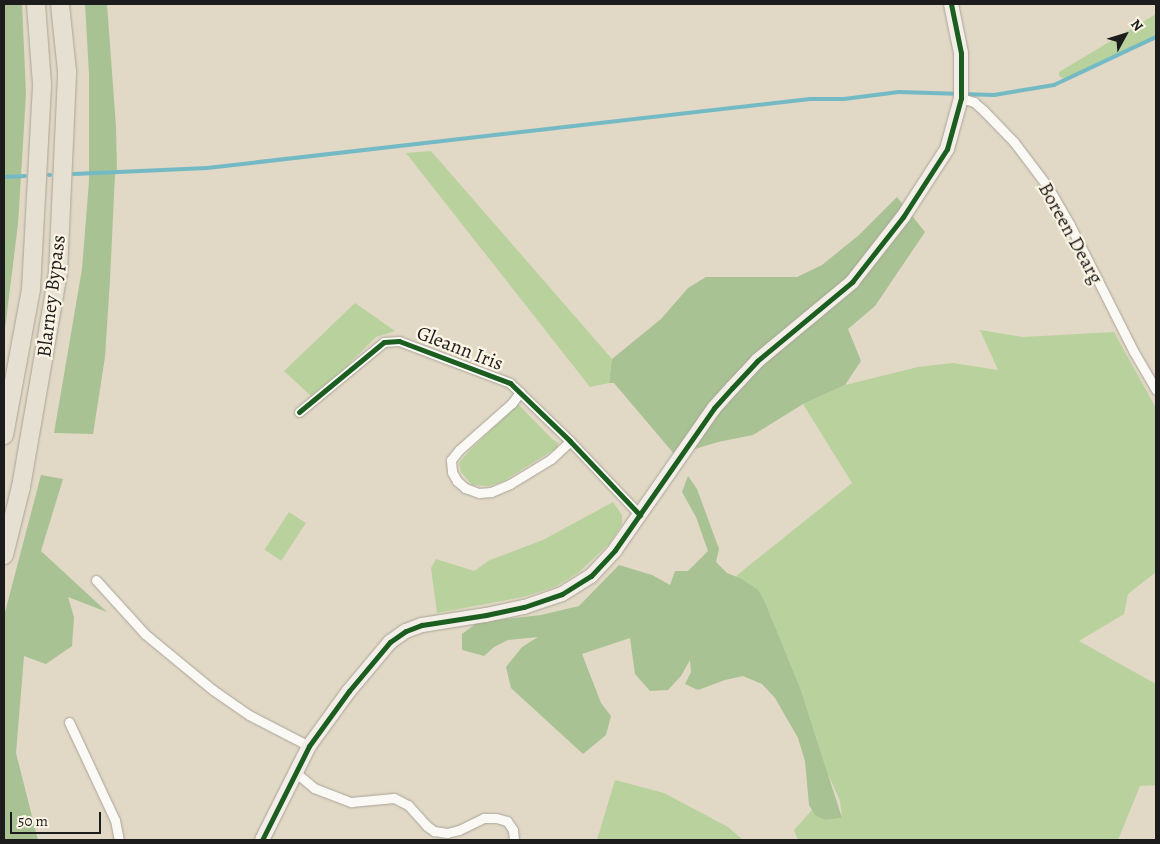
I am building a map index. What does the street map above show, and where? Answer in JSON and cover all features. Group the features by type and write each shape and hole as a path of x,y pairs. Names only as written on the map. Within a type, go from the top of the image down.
{"highway":[{"name":"Blarney Bypass","path":"4,435 31,289 42,84 36,4"},
{"name":"Blarney Bypass","path":"4,555 21,487 58,273 67,71 60,4"}],"street":[{"path":"262,840 309,746 349,691 390,642 406,631 422,625 524,607 562,594 590,576 615,550 714,408 756,361 852,282 872,258 903,217 947,149 961,93 961,53 951,4"},
{"name":"Boreen Dearg","path":"961,93 984,110 1014,142 1048,187 1070,225 1134,352 1156,390"},
{"name":"Gleann Iris","path":"299,412 384,342 399,341 510,384 570,441 640,515"},
{"name":"Gleann Iris","path":"520,392 512,403 459,450 451,460 452,472 465,488 479,492 492,492 510,484 550,459 570,441"},
{"path":"96,580 145,634 208,686 250,715 309,746"},
{"path":"69,722 115,820 119,840"},
{"path":"295,772 314,788 351,802 394,798 408,805 426,826 434,831 446,833 459,830 484,818 496,818 507,821 513,830 514,840"}],"green space":[{"path":"4,4 22,4 26,94 18,224 4,337"},
{"path":"85,4 107,4 116,127 117,173 115,174 105,357 93,434 54,433 82,269 89,181 89,74"},
{"path":"1156,14 1156,36 1064,79 1059,76 1059,72"},
{"path":"431,151 612,359 609,383 590,387 406,153"},
{"path":"897,197 925,232 875,306 848,329 861,361 845,385 803,404 753,435 718,442 675,455 614,383 609,383 612,359 661,319 688,288 706,277 797,277 822,265 859,235"},
{"path":"355,303 395,331 376,337 334,379 311,396 284,371"},
{"path":"980,330 1023,337 1114,332 1156,408 1156,572 1128,594 1124,614 1079,641 1156,684 1156,785 1140,786 1118,840 798,840 794,830 812,810 825,820 842,818 840,801 828,774 801,690 765,602 736,576 852,483 803,404 845,385 918,367 953,363 998,370"},
{"path":"518,404 558,443 557,448 502,482 489,486 472,485 461,472 459,463"},
{"path":"41,475 63,479 41,551 107,612 68,597 74,617 72,646 46,664 24,656 16,753 38,840 4,840 4,616"},
{"path":"688,476 697,489 719,549 716,562 727,573 742,579 758,590 765,602 801,690 842,818 825,820 815,815 809,805 805,761 798,738 775,698 762,684 743,676 725,680 698,690 685,684 691,672 690,660 681,676 668,690 650,691 635,674 630,638 582,654 601,703 611,716 606,735 583,754 511,688 506,667 522,647 538,637 508,640 494,647 484,656 462,650 462,634 478,622 541,615 579,606 619,565 652,575 670,585 675,571 688,571 708,551 696,517 682,492"},
{"path":"613,502 622,515 622,524 610,543 578,573 555,587 523,597 437,613 431,568 436,559 474,571 490,560 543,540"},
{"path":"289,512 306,523 281,561 264,550"},
{"path":"615,780 664,793 728,827 743,840 597,840"}],"waterway":[{"path":"74,174 207,168 810,99 844,99 899,92 994,95 1054,85 1156,37"},
{"path":"4,177 25,176"}],"cycle path":[{"path":"262,840 309,746 349,691 390,642 406,631 422,625 524,607 562,594 591,576 615,550 714,408 757,361 852,282 903,217 947,149 961,98 961,53 951,4"},
{"path":"299,412 384,342 399,341 510,383 570,441 640,515"}]}
